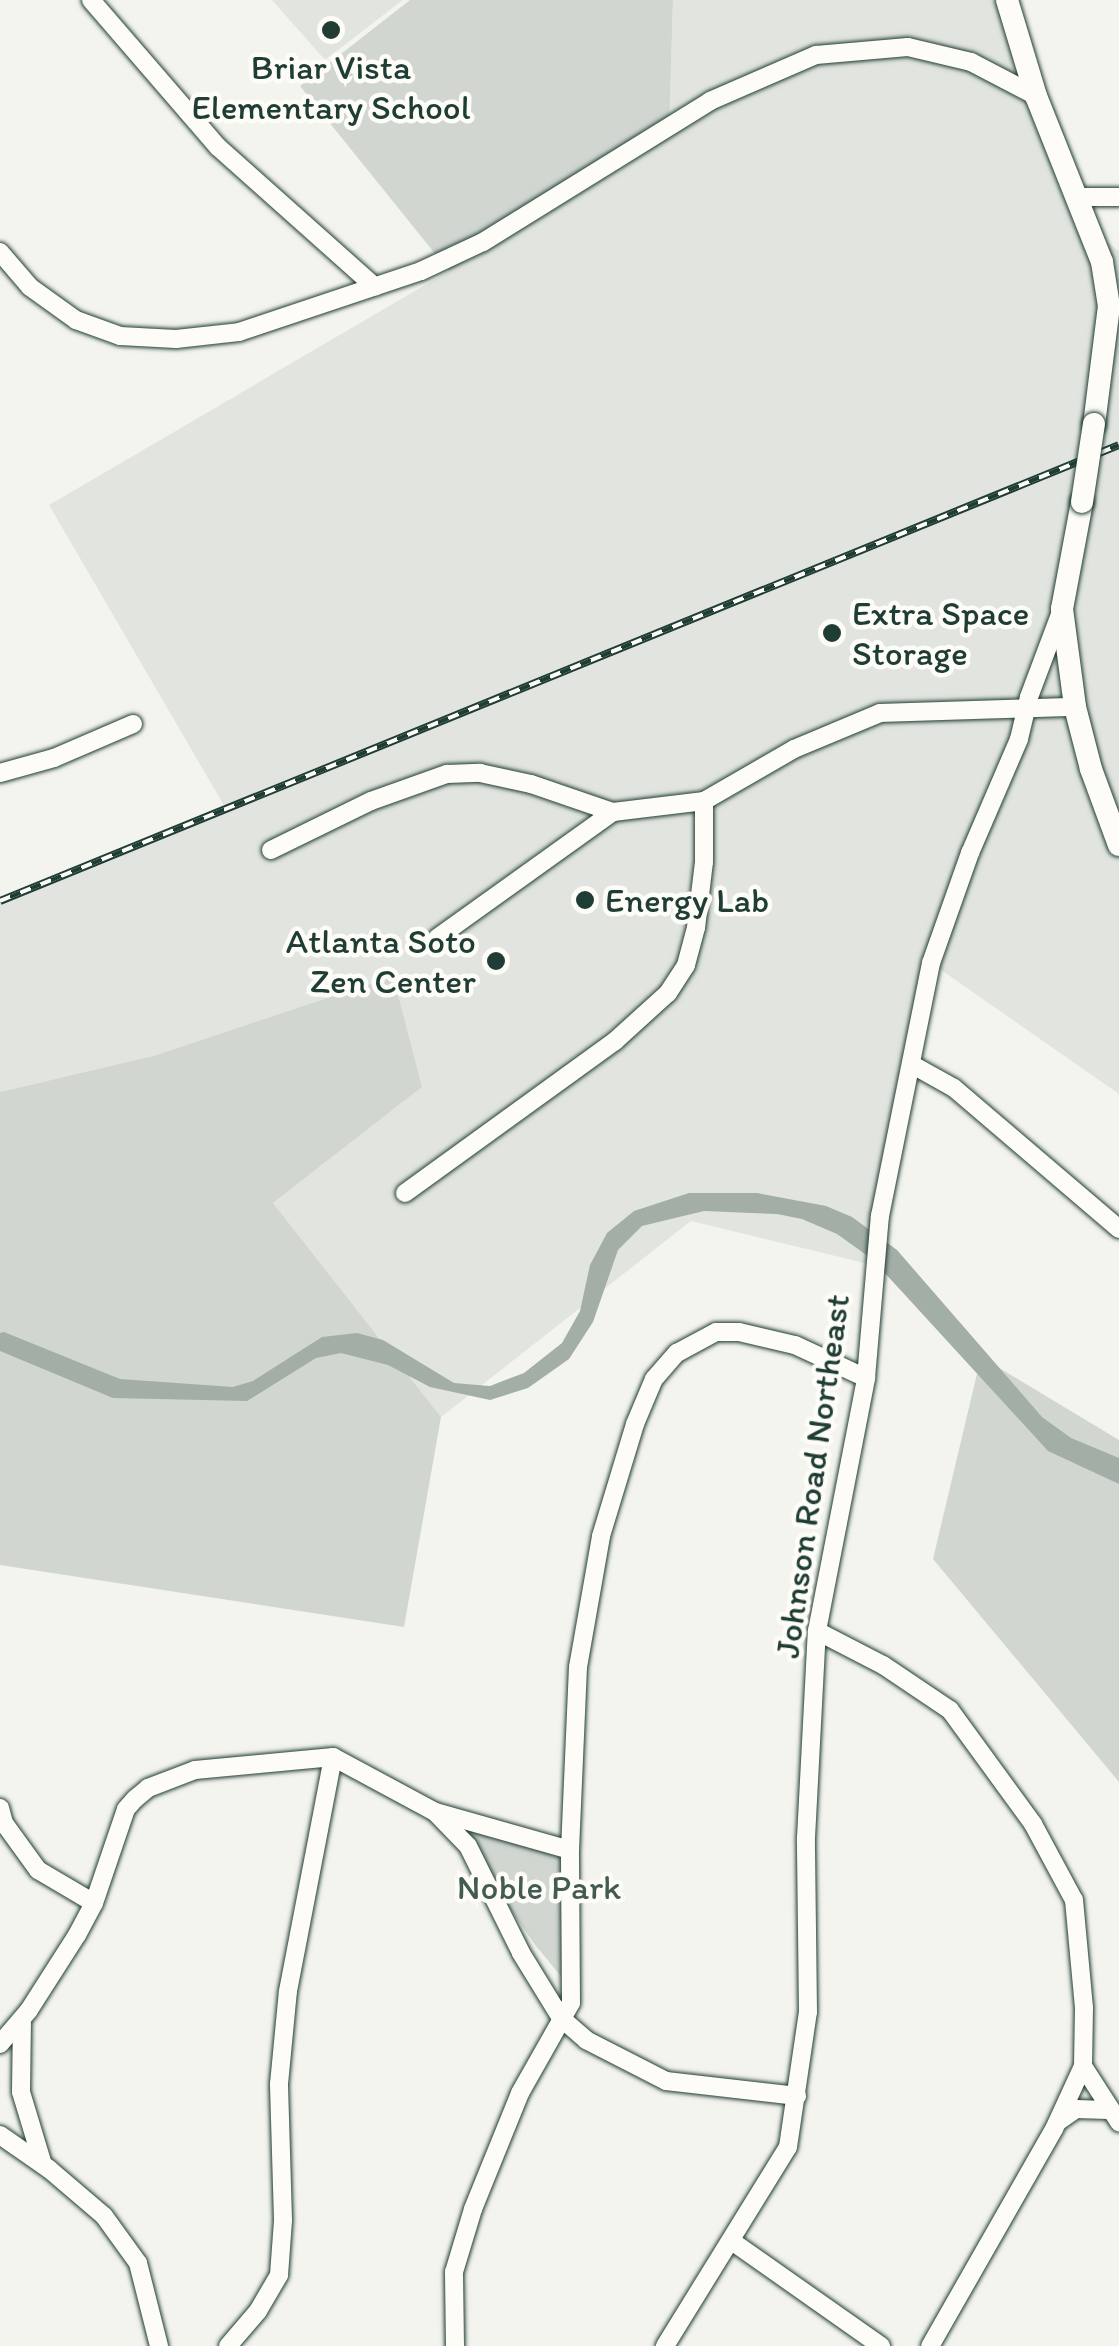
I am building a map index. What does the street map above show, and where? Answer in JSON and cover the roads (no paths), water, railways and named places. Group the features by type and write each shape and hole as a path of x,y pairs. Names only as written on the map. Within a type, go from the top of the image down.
{"main road":[{"path":"1006,0 1036,96 1076,197 1110,265 1109,306 1094,424 1062,608 1075,707 1091,769 1119,845"}],"street":[{"path":"91,0 218,147 375,287"},
{"path":"0,252 30,288 76,320 120,336 176,339 239,332 375,287 484,242 710,101 816,56 908,47 972,62 1036,96"},
{"path":"1076,197 1119,197"},
{"name":"Johnson Road Northeast","path":"665,2346 788,2147 808,2012 806,1838 817,1630 866,1378 880,1216 946,914 1020,739 1025,712 1062,608"},
{"path":"270,850 372,800 447,774 480,773 531,784 612,812 704,802 794,749 880,713 1025,712 1075,707"},
{"path":"0,774 54,758 134,724"},
{"path":"405,1193 615,1041 668,993 686,965 696,928 704,862 704,802"},
{"path":"437,938 612,812"},
{"path":"911,1064 954,1088 1119,1229"},
{"path":"455,2346 454,2272 473,2209 520,2093 571,2003 570,1850 578,1666 594,1571 635,1424 654,1379 676,1353 716,1332 795,1345 866,1378"},
{"path":"817,1630 883,1665 950,1710 1000,1774 1060,1866 1074,1900 1084,2008 1082,2066 1058,2121 930,2346"},
{"path":"0,2044 22,2019 94,1903 126,1809 148,1788 195,1770 333,1757 435,1812 570,1850"},
{"path":"228,2346 258,2312 279,2275 282,2220 278,2084 288,1991 333,1757"},
{"path":"0,1808 4,1823 38,1870 94,1903"},
{"path":"435,1812 468,1846 560,2018 617,2058 666,2081 798,2096"},
{"path":"22,2019 21,2092 44,2166"},
{"path":"1082,2066 1113,2116"},
{"path":"1058,2121 1076,2109 1113,2116"},
{"path":"0,2135 104,2216 138,2263 159,2346"},
{"path":"732,2242 882,2346"}],"railway":[{"path":"0,901 1119,445"}],"place":[{"name":"Briar Vista Elementary School","path":"331,30"},
{"name":"Extra Space Storage","path":"832,633"},
{"name":"Energy Lab","path":"585,900"},
{"name":"Atlanta Soto Zen Center","path":"496,961"}],"park label":[{"name":"Noble Park","path":"539,1887"}]}
